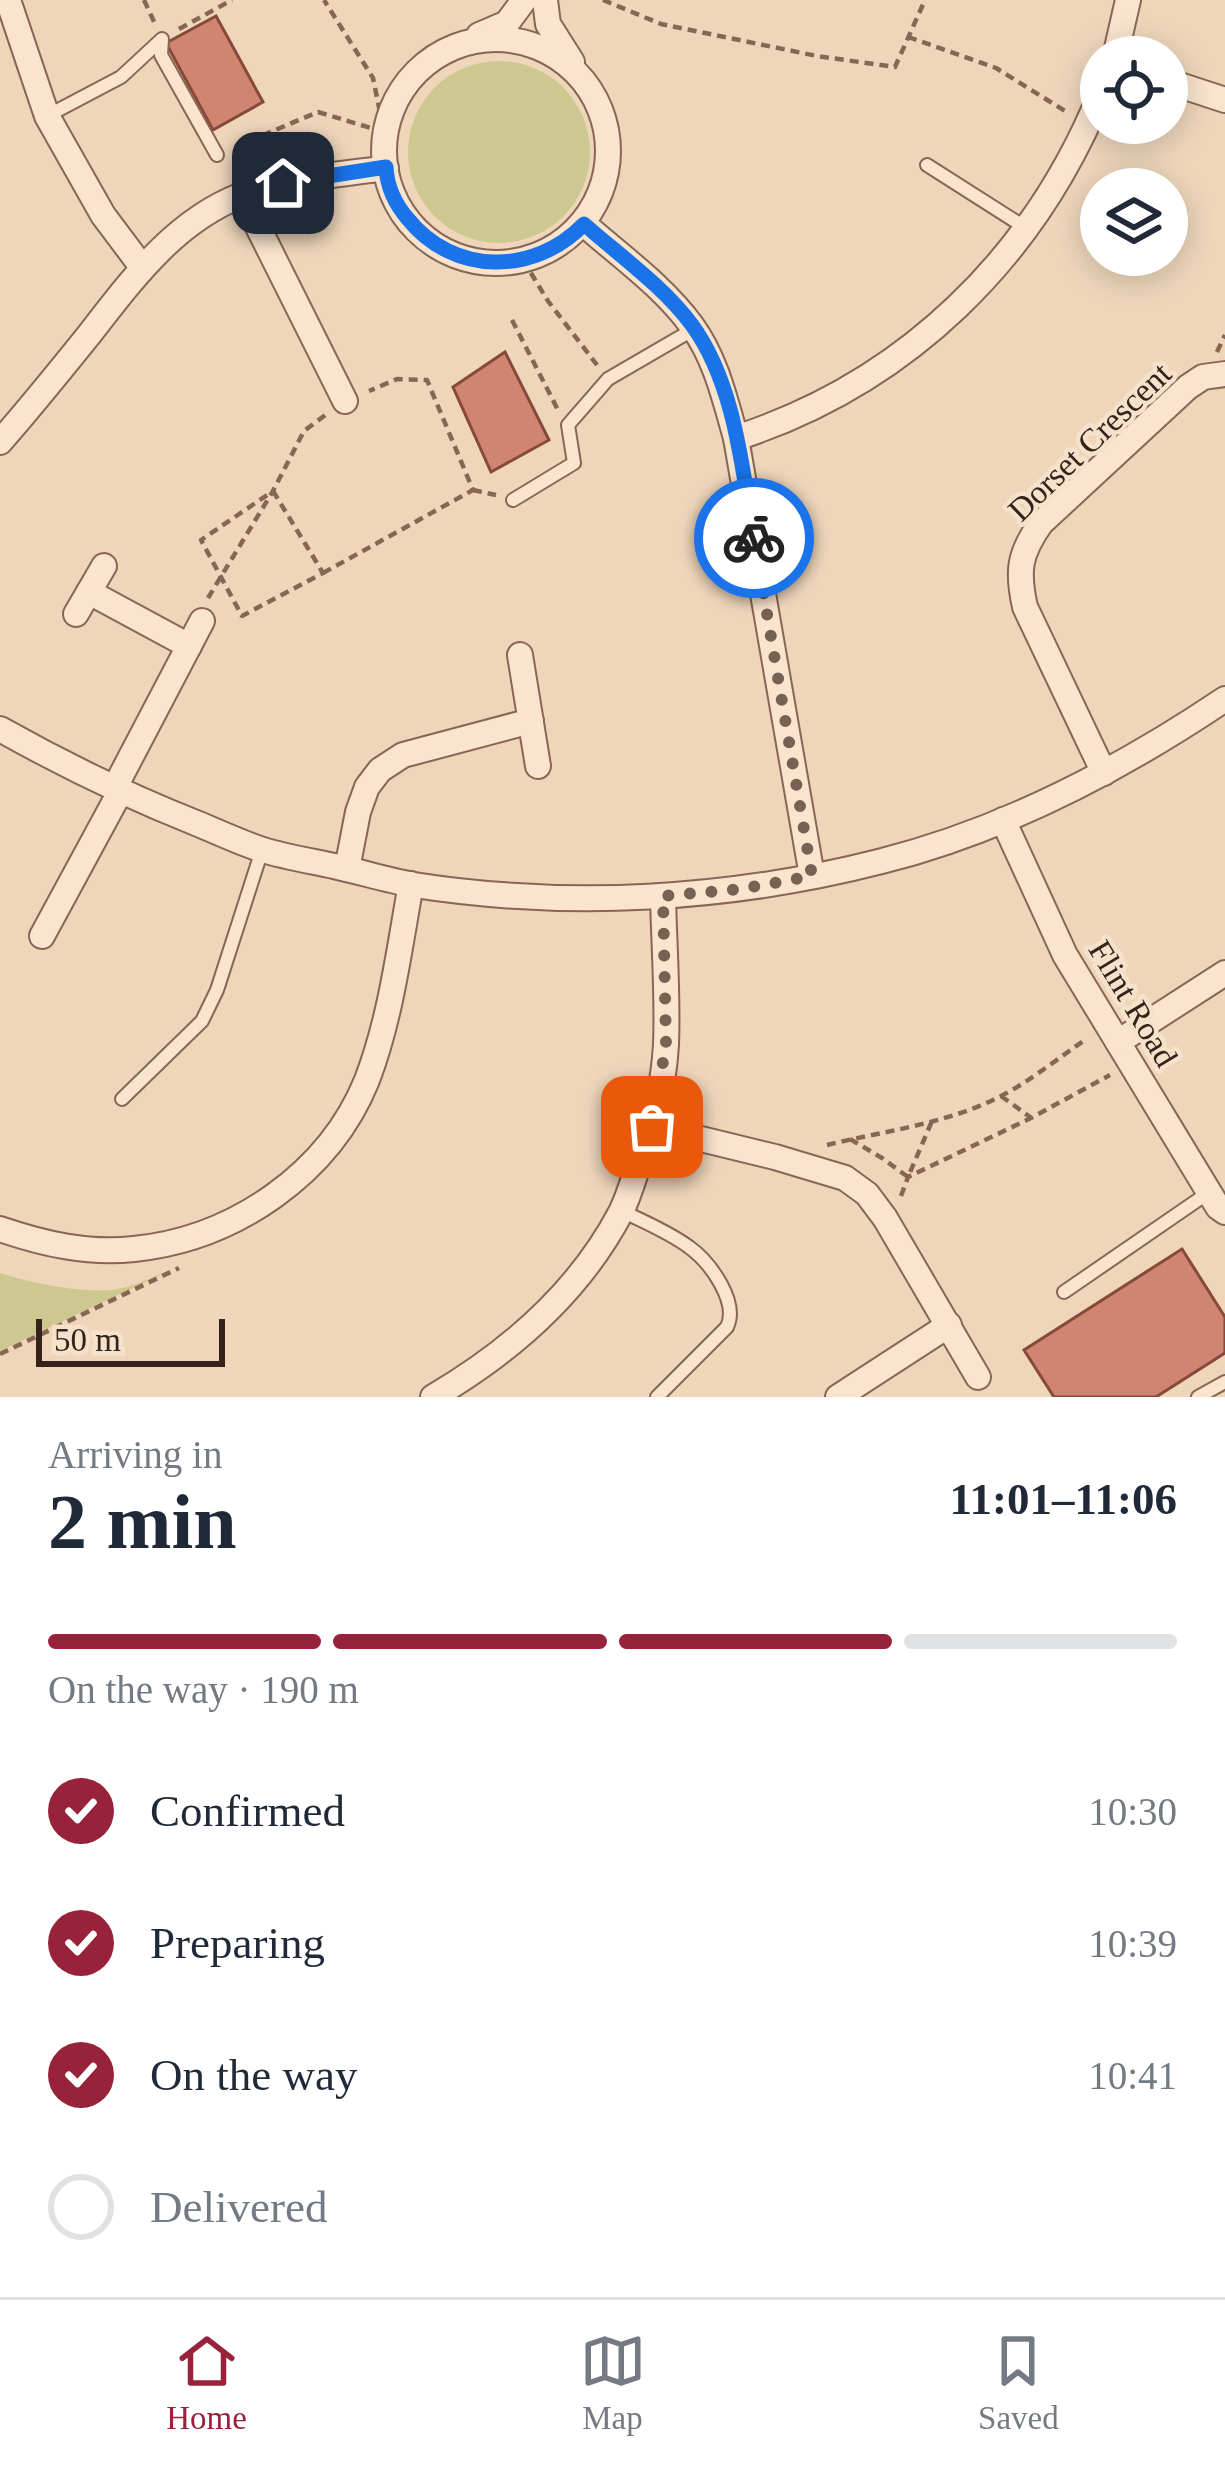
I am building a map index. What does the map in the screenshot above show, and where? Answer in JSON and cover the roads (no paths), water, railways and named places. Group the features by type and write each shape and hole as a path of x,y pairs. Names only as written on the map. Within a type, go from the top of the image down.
{"street":[{"path":"8,0 47,116 103,215 142,267"},
{"path":"524,0 507,23 438,54 404,85 384,132 387,181 398,207 422,236 450,254 481,262 523,260 569,239 584,224 603,189 608,149 604,120 548,24 545,0"},
{"path":"1120,36 1128,0"},
{"path":"460,44 495,38 520,41 560,58 584,81"},
{"path":"1188,87 1225,100"},
{"path":"736,438 822,404 869,378 932,331 982,283 1027,229 1080,140"},
{"path":"0,442 142,267 206,212 283,183 386,167"},
{"path":"242,195 345,401"},
{"path":"584,224 670,298 695,329 719,378 736,438 812,876"},
{"name":"Dorset Crescent","path":"1104,773 1025,607 1019,581 1025,544 1188,387 1203,377 1225,374"},
{"path":"104,566 83,603 189,646"},
{"path":"41,935 202,620"},
{"path":"520,655 538,766"},
{"path":"0,729 117,791 262,850 411,884 557,898 663,896 741,889 883,861 1003,820 1104,773 1225,699"},
{"path":"346,869 358,812 367,787 380,770 403,755 530,722"},
{"name":"Flint Road","path":"1003,820 1065,956 1217,1202"},
{"path":"0,1229 48,1245 137,1249 224,1225 275,1197 320,1156 366,1082 387,1021 411,884"},
{"path":"433,1397 499,1354 544,1314 583,1270 622,1210 652,1127 666,1044 663,896"},
{"path":"1113,1033 1225,973"},
{"path":"652,1127 844,1178 866,1194 885,1218 978,1377"},
{"path":"838,1397 949,1325"}],"lane":[{"path":"47,116 121,77 162,39 161,55 217,155"},
{"path":"927,164 1027,229"},
{"path":"513,500 574,463 568,425 608,379 695,329"},
{"path":"122,1100 202,1021 217,990 262,850"},
{"path":"1064,1292 1217,1202"},
{"path":"622,1210 693,1249 730,1301 732,1317 727,1327 657,1397"},
{"path":"1198,1397 1225,1382"}]}
